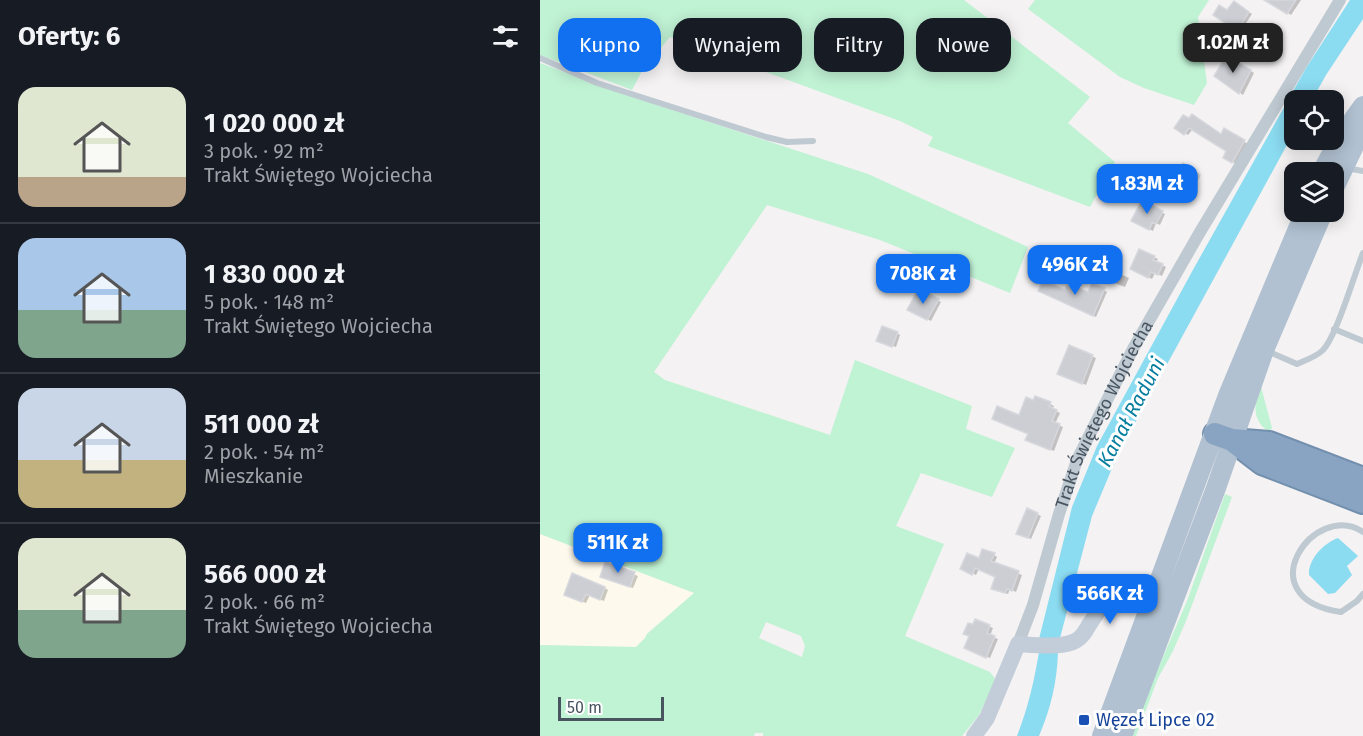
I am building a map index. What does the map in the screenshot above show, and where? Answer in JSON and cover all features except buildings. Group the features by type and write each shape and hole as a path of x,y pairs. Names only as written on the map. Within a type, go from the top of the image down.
{"highway":[{"path":"1224,437 1269,443 1303,467 1363,502"},
{"path":"1303,467 1363,479"}],"main road":[{"path":"1327,162 1340,138 1363,106"},
{"path":"1344,165 1354,146 1363,119"},
{"path":"1122,736 1216,488 1229,393 1301,222"},
{"path":"1102,736 1150,602 1264,350 1319,222"}],"street":[{"name":"Trakt Świętego Wojciecha","path":"1025,644 1033,605 1077,460 1134,347 1340,0"},
{"path":"974,736 987,718 1025,644 1065,644 1080,638 1108,597 1117,593 1130,594 1150,602"}],"lane":[{"path":"540,58 597,83 766,137 787,141 813,141"},
{"path":"1344,167 1363,171"},
{"path":"1264,350 1298,363 1312,358 1323,350 1334,329 1363,253"},
{"path":"1334,329 1363,341"},
{"path":"1363,532 1357,528 1338,525 1319,531 1300,548 1292,566 1294,586 1307,600 1326,610 1341,612 1358,601 1363,594"}],"shaded area":[{"path":"540,534 695,593 647,633 636,647 540,645"}],"green space":[{"path":"540,0 964,0 987,18 916,18 916,72 1011,72 1011,36 1090,97 1068,123 1115,162 1090,207 928,146 933,137 900,121 766,72 802,72 802,18 673,18 673,38 670,37 661,48 661,18 558,18 558,62 540,55"},
{"path":"1035,0 1209,0 1198,17 1207,83 1194,105 1120,77 1028,9"},
{"path":"540,63 558,70 558,72 565,72 630,96 868,174 1028,247 1010,293 880,240 767,205 654,372 665,380 830,435 855,360 972,406 966,429 1015,448 992,497 921,473 896,526 944,544 905,636 990,672 996,680 979,715 962,736 763,736 763,733 755,733 754,736 540,736 540,645 636,647 647,634 694,593 540,534","holes":["766,622 801,636 805,646 802,657 759,638"]},
{"path":"585,72 641,72 632,90"},
{"path":"1260,383 1272,428 1269,432 1256,416"},
{"path":"1225,494 1232,497 1186,621 1158,678 1136,736 1129,736 1187,601"}],"water":[{"path":"1350,0 1363,0 1363,19 1318,90 1294,90"},
{"name":"Kanał Raduni","path":"1284,107 1284,150 1118,454 1092,516 1060,638 1039,639 1072,507 1097,446"},
{"path":"1338,538 1358,556 1347,566 1352,575 1335,593 1328,594 1309,575 1309,569 1318,552"},
{"path":"1039,652 1058,652 1055,684 1050,705 1039,736 1017,736 1030,695"}],"place":[{"name":"Węzeł Lipce 02","path":"1084,720"}]}
